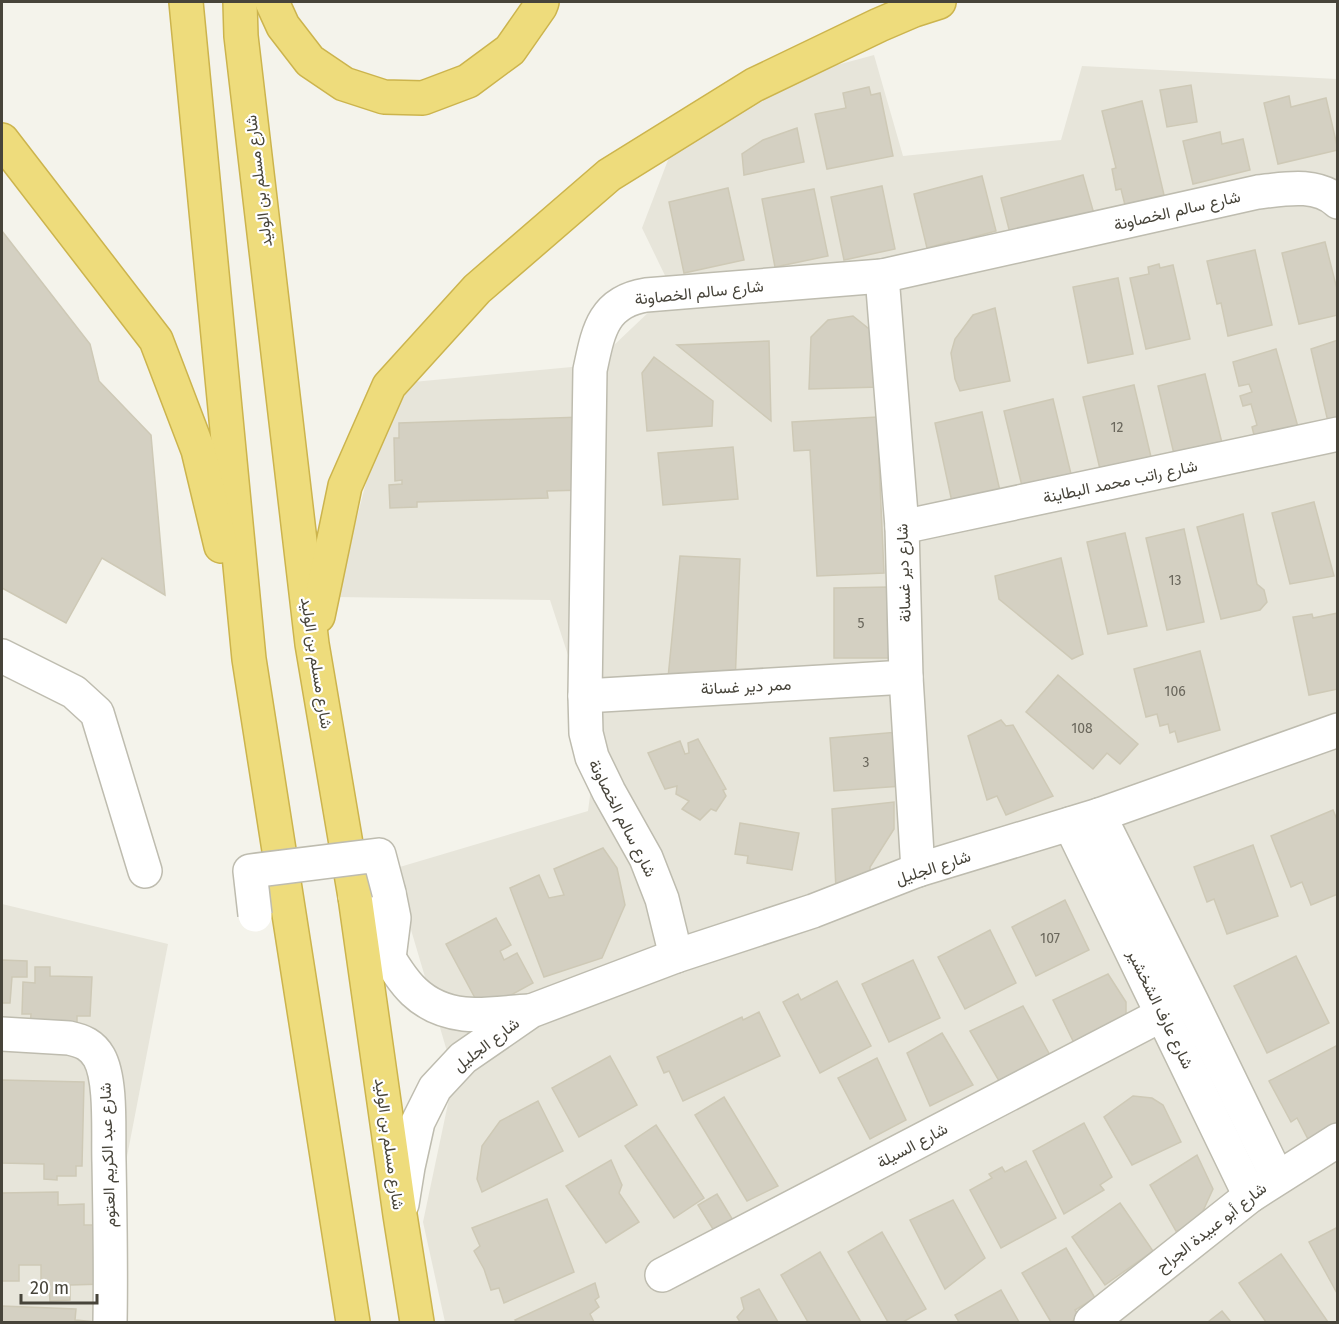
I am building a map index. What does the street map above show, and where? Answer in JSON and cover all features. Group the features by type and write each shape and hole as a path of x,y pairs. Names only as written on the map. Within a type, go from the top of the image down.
{"highway":[{"path":"186,2 249,659 353,1323"},
{"name":"شارع مسلم بن الوليد","path":"240,2 241,36 312,644 355,897 417,1323"},
{"path":"272,2 283,26 310,61 344,84 384,97 423,98 468,81 510,50 542,2"},
{"path":"312,644 345,486 389,386 477,289 609,175 754,85 879,25 939,2"},
{"path":"2,140 156,340 198,450 249,659"}],"street":[{"name":"شارع سالم الخصاونة","path":"676,956 662,899 646,858 592,757 586,733 590,370 597,335 617,305 633,297 882,276 1258,192 1301,188 1319,191 1338,202"},
{"name":"شارع دير غسانة","path":"882,276 902,527 906,677 918,870"},
{"name":"شارع راتب محمد البطاينة","path":"902,527 1338,434"},
{"path":"2,656 75,692 97,713 145,871"},
{"name":"ممر دير غسانة","path":"585,696 906,677"},
{"name":"شارع الجليل","path":"400,1215 418,1122 435,1088 463,1058 531,1011 676,956 813,911 918,870 1085,819 1338,729"},
{"name":"شارع عارف الشخشير","path":"1085,819 1163,1014 1250,1196"},
{"name":"شارع عارف الشخشير","path":"1085,819 1192,1002 1277,1177"},
{"path":"255,915 250,871 379,855 394,918 389,958"},
{"name":"شارع الجليل","path":"355,897 396,971 408,987 422,998 435,1006 464,1014 531,1011"},
{"name":"شارع السيلة","path":"662,1275 1163,1014"},
{"name":"شارع عبد الكريم العتوم","path":"2,1034 77,1040 87,1044 93,1050 104,1069 107,1084 108,1120 110,1323"},
{"name":"شارع أبو عبيدة الجراح","path":"1091,1323 1250,1196 1338,1140"}],"shaded area":[{"path":"874,55 903,156 1061,140 1082,66 1337,79 1337,1322 445,1322 423,1222 454,1075 393,869 588,811 597,744 550,600 336,597 392,384 593,365 672,290 642,228 689,105"},
{"path":"2,904 168,944 119,1198 115,1322 2,1322"}],"building":[{"path":"1191,85 1197,122 1167,127 1160,90"},
{"path":"869,87 871,95 880,93 893,156 827,169 815,114 846,108 843,93"},
{"path":"1289,96 1291,107 1326,98 1338,150 1278,164 1264,103"},
{"path":"1142,101 1164,195 1125,205 1121,189 1116,190 1112,169 1116,168 1102,111"},
{"path":"797,128 804,162 744,175 742,154 763,140"},
{"path":"1220,132 1222,144 1243,139 1250,170 1193,184 1183,141"},
{"path":"1083,175 1094,214 1011,237 1001,198"},
{"path":"982,176 996,231 970,238 974,251 953,256 949,242 927,248 914,194"},
{"path":"882,186 895,249 844,260 831,197"},
{"path":"728,188 744,260 684,273 669,202"},
{"path":"814,189 828,256 775,267 762,199"},
{"path":"2,231 90,344 99,381 151,435 165,595 102,558 66,623 2,588"},
{"path":"1325,242 1338,293 1338,315 1299,324 1282,253"},
{"path":"1255,250 1272,325 1228,336 1221,303 1217,304 1207,261"},
{"path":"1159,264 1160,268 1173,265 1190,339 1146,349 1130,278 1149,274 1148,267"},
{"path":"1118,278 1133,354 1088,363 1073,287"},
{"path":"995,308 1010,381 960,391 955,379 951,353 955,339 973,315"},
{"path":"853,316 874,333 880,387 809,389 811,337 828,320"},
{"path":"1338,340 1338,423 1329,426 1311,349"},
{"path":"769,341 771,421 677,345"},
{"path":"1276,349 1298,427 1255,439 1252,427 1257,425 1251,404 1243,406 1240,396 1252,392 1249,384 1239,386 1233,362"},
{"path":"654,357 713,401 712,426 647,431 642,373"},
{"path":"1205,374 1222,443 1174,454 1158,386"},
{"path":"1134,385 1151,457 1100,469 1083,397"},
{"path":"1053,399 1071,474 1022,486 1004,411"},
{"path":"982,412 1000,491 952,502 935,423"},
{"path":"582,417 584,490 547,491 548,498 417,502 417,507 390,508 389,485 402,484 402,480 395,481 394,438 399,438 399,423"},
{"path":"877,417 884,573 817,576 810,450 794,451 792,422"},
{"path":"733,447 738,499 663,505 658,453"},
{"path":"1314,502 1334,576 1290,584 1272,513"},
{"path":"1243,514 1257,584 1264,590 1267,602 1260,610 1221,619 1197,527"},
{"path":"1184,529 1204,622 1167,630 1146,538"},
{"path":"1125,533 1147,626 1108,634 1087,542"},
{"path":"680,556 740,559 735,684 668,678"},
{"path":"1061,558 1083,654 1072,659 999,599 995,576"},
{"path":"889,587 889,658 834,658 834,588"},
{"path":"1338,613 1338,689 1309,695 1293,617 1312,614 1313,618"},
{"path":"1200,651 1220,730 1178,742 1175,731 1170,733 1168,724 1160,726 1157,714 1146,717 1134,669"},
{"path":"1058,675 1138,744 1120,764 1107,753 1093,769 1026,712"},
{"path":"1001,720 1006,726 1013,725 1053,796 1006,815 997,796 987,800 968,736"},
{"path":"898,732 902,786 834,791 830,738"},
{"path":"698,739 726,789 723,790 726,796 716,811 711,809 700,820 682,809 689,801 676,794 677,786 665,789 648,753 680,741 685,754 689,753 688,743"},
{"path":"894,802 894,829 870,867 870,876 836,889 832,809"},
{"path":"1333,810 1338,822 1338,894 1311,905 1302,882 1291,887 1271,836"},
{"path":"740,823 799,833 792,870 747,863 748,856 735,854"},
{"path":"1253,845 1278,916 1227,934 1214,899 1207,902 1194,867"},
{"path":"603,848 617,868 625,905 602,958 544,977 510,888 539,875 549,898 564,895 554,869"},
{"path":"1065,900 1089,950 1036,976 1012,927"},
{"path":"496,918 511,945 500,951 504,960 517,953 533,983 482,1011 446,944"},
{"path":"990,930 1016,983 965,1009 938,957"},
{"path":"1296,956 1329,1023 1267,1053 1234,986"},
{"path":"2,960 27,961 27,977 12,977 10,1003 2,1003"},
{"path":"913,960 940,1018 889,1042 862,984"},
{"path":"35,967 50,967 50,976 92,977 90,1016 77,1016 77,1031 30,1030 31,1014 22,1014 23,982 35,983"},
{"path":"1108,974 1126,1002 1126,1016 1078,1051 1053,1000"},
{"path":"837,981 871,1046 820,1073 783,1002 798,994 801,1000"},
{"path":"1023,1006 1051,1057 1002,1086 970,1031"},
{"path":"759,1012 780,1056 683,1101 669,1071 664,1073 657,1057 742,1017 743,1020"},
{"path":"942,1033 973,1085 930,1106 907,1053"},
{"path":"1336,1046 1338,1050 1338,1128 1310,1143 1297,1118 1291,1122 1269,1081"},
{"path":"610,1056 637,1105 579,1137 552,1088"},
{"path":"877,1058 906,1120 870,1139 838,1078"},
{"path":"2,1080 84,1082 82,1166 76,1166 76,1176 57,1176 57,1180 44,1179 44,1164 2,1163"},
{"path":"1133,1096 1152,1098 1163,1105 1181,1142 1132,1165 1104,1117"},
{"path":"724,1097 778,1186 747,1201 695,1115"},
{"path":"538,1101 563,1151 482,1192 477,1179 482,1146 500,1121"},
{"path":"1084,1123 1112,1177 1100,1185 1104,1190 1064,1214 1033,1151"},
{"path":"656,1125 704,1198 674,1218 625,1146"},
{"path":"1197,1155 1213,1189 1202,1213 1186,1228 1176,1231 1150,1185"},
{"path":"611,1160 622,1185 619,1193 639,1222 606,1243 566,1186"},
{"path":"1026,1161 1056,1218 1001,1248 970,1190 992,1178 989,1174 1002,1167 1005,1172"},
{"path":"58,1192 58,1205 84,1204 84,1225 99,1225 105,1284 70,1285 70,1300 50,1301 49,1286 41,1286 41,1265 19,1265 19,1281 2,1281 2,1193"},
{"path":"717,1194 739,1230 721,1242 698,1205"},
{"path":"547,1199 574,1272 504,1303 499,1288 491,1290 484,1269 474,1251 480,1246 472,1228"},
{"path":"953,1200 985,1258 945,1289 910,1220"},
{"path":"1120,1203 1153,1251 1105,1285 1072,1237"},
{"path":"1338,1227 1338,1295 1309,1242"},
{"path":"882,1232 926,1309 903,1322 888,1322 848,1252"},
{"path":"1066,1248 1095,1298 1075,1310 1080,1317 1071,1322 1051,1322 1022,1273"},
{"path":"820,1252 861,1322 808,1322 781,1275"},
{"path":"1281,1254 1328,1322 1266,1322 1239,1283"},
{"path":"595,1283 599,1297 595,1300 599,1307 590,1314 594,1322 517,1322 515,1320"},
{"path":"759,1289 778,1322 740,1322 737,1317 744,1309 741,1298"},
{"path":"1001,1290 1019,1322 959,1322 955,1315"},
{"path":"2,1306 76,1309 75,1320 97,1322 2,1322"},
{"path":"1222,1311 1231,1322 1208,1322"}]}
